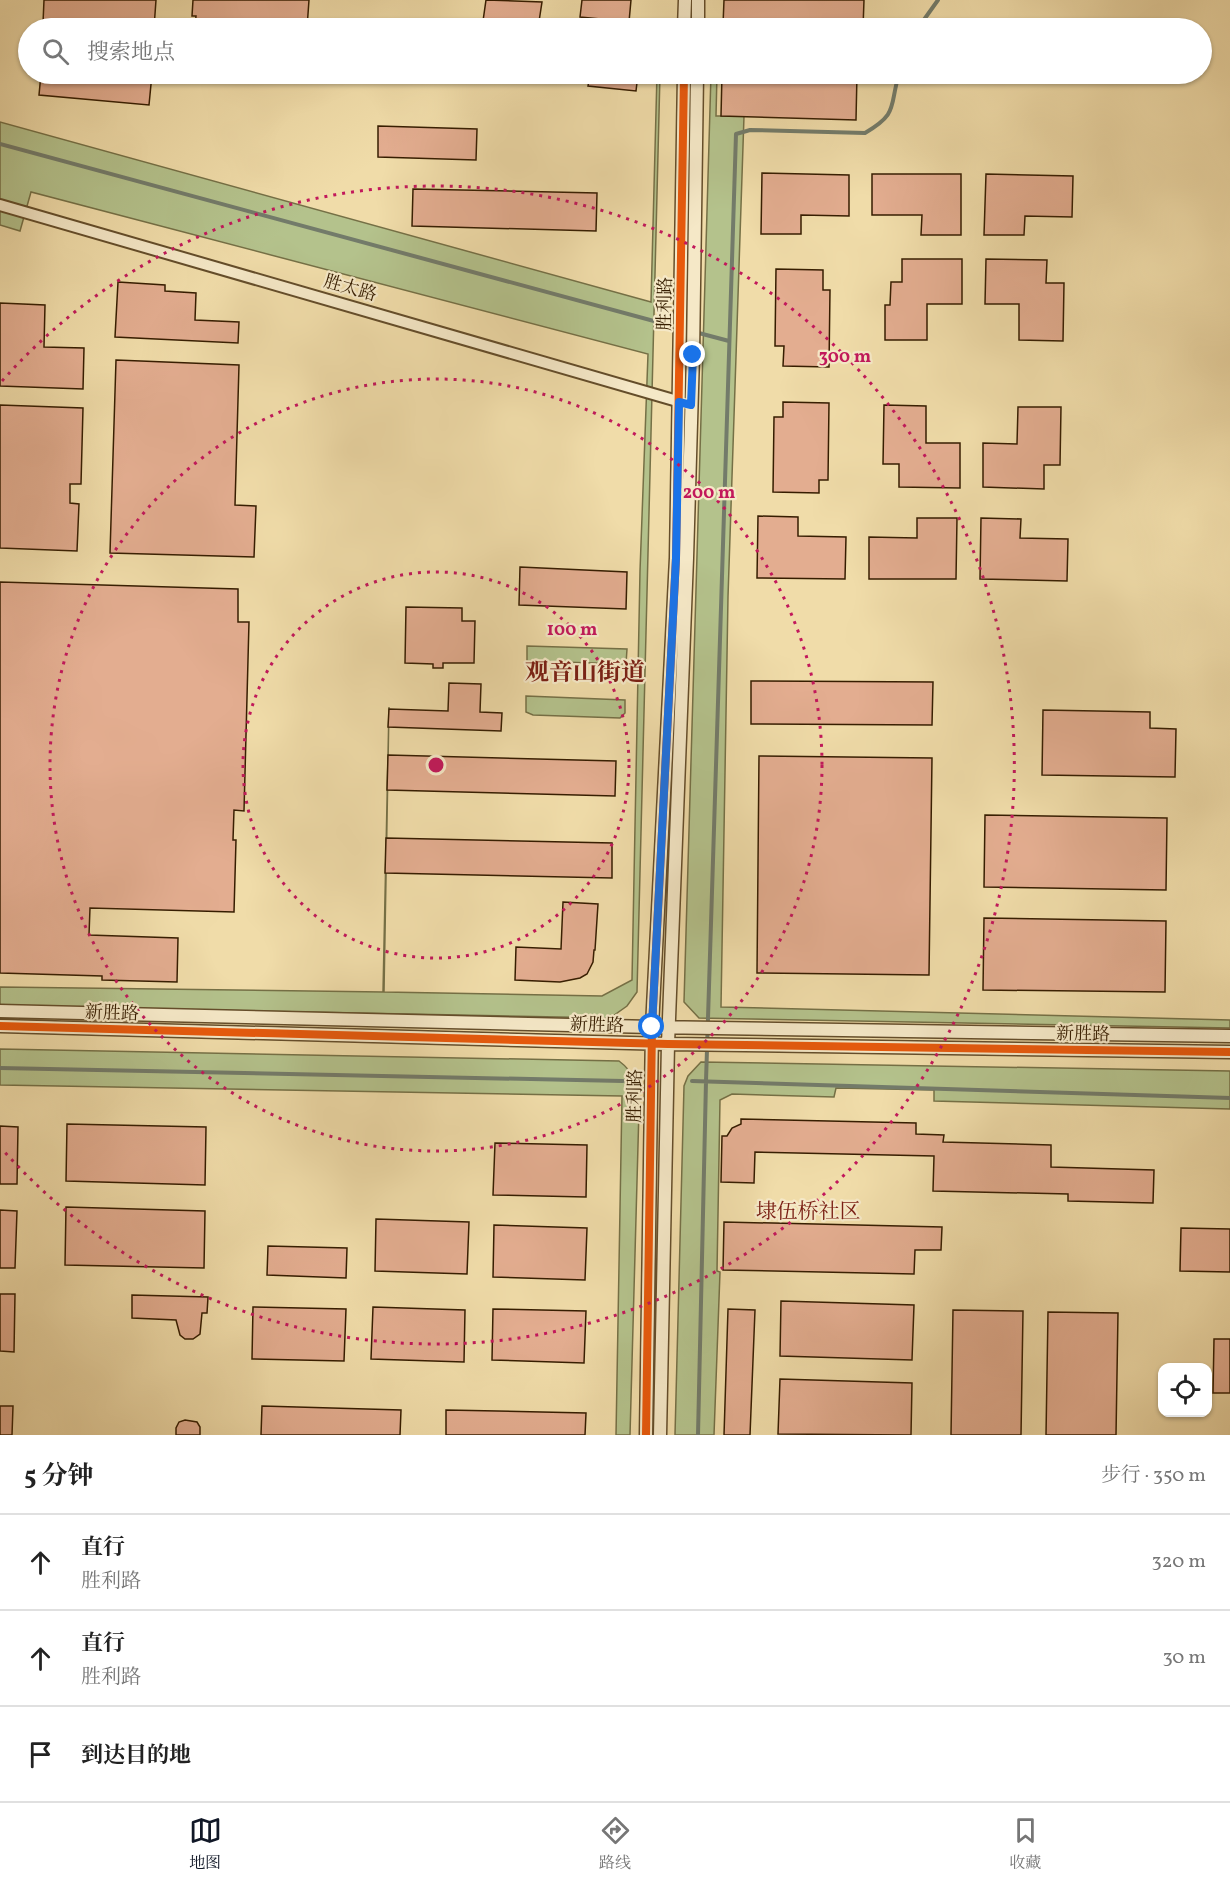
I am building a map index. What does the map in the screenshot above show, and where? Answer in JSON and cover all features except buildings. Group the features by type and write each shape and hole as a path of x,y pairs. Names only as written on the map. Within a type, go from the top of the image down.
{"street":[{"path":"684,18 685,0"},
{"path":"698,0 698,18"},
{"name":"胜利路","path":"660,1435 668,1044 687,558 686,356 681,313 684,84"},
{"name":"胜利路","path":"686,356 694,314 697,84"},
{"name":"胜太路","path":"0,206 685,403"},
{"name":"胜利路","path":"646,1435 651,1043 685,403"},
{"name":"新胜路","path":"0,1011 652,1027 1230,1036"},
{"name":"新胜路","path":"0,1026 668,1044 1230,1052"}],"green space":[{"path":"657,84 660,84 637,992 627,1006 610,1018 0,1006 0,987 383,992 389,707 384,992 602,996 632,980 640,571 648,354 31,192 20,231 0,225 0,122 651,302"},
{"path":"711,84 717,84 716,116 744,116 728,597 721,1007 1230,1020 1230,1028 699,1018 684,1002"},
{"path":"527,646 627,649 626,664 527,661"},
{"path":"526,696 625,700 625,713 620,718 533,715 526,712"},
{"path":"0,1049 619,1061 633,1077 639,1109 630,1435 616,1435 622,1096 0,1085"},
{"path":"701,1062 1230,1071 1230,1109 934,1101 934,1090 836,1088 834,1097 732,1094 720,1100 717,1271 720,1272 714,1435 675,1435 684,1086 688,1076"}],"waterway":[{"path":"925,18 938,0"},
{"path":"698,1435 706,1081 736,134 750,130 865,133 888,114 897,84"},
{"path":"0,144 676,327"},
{"path":"695,332 729,341"},
{"path":"0,1068 623,1081"},
{"path":"692,1081 1230,1098"}],"cycle path":[{"path":"646,1435 652,1027 676,558 684,84"},
{"path":"0,1026 668,1044 1230,1052"}],"district":[{"name":"观音山街道","path":"585,674"},
{"name":"埭伍桥社区","path":"808,1212"}],"route":[{"path":"652,1027 676,558 679,402 691,405 693,355"}]}
